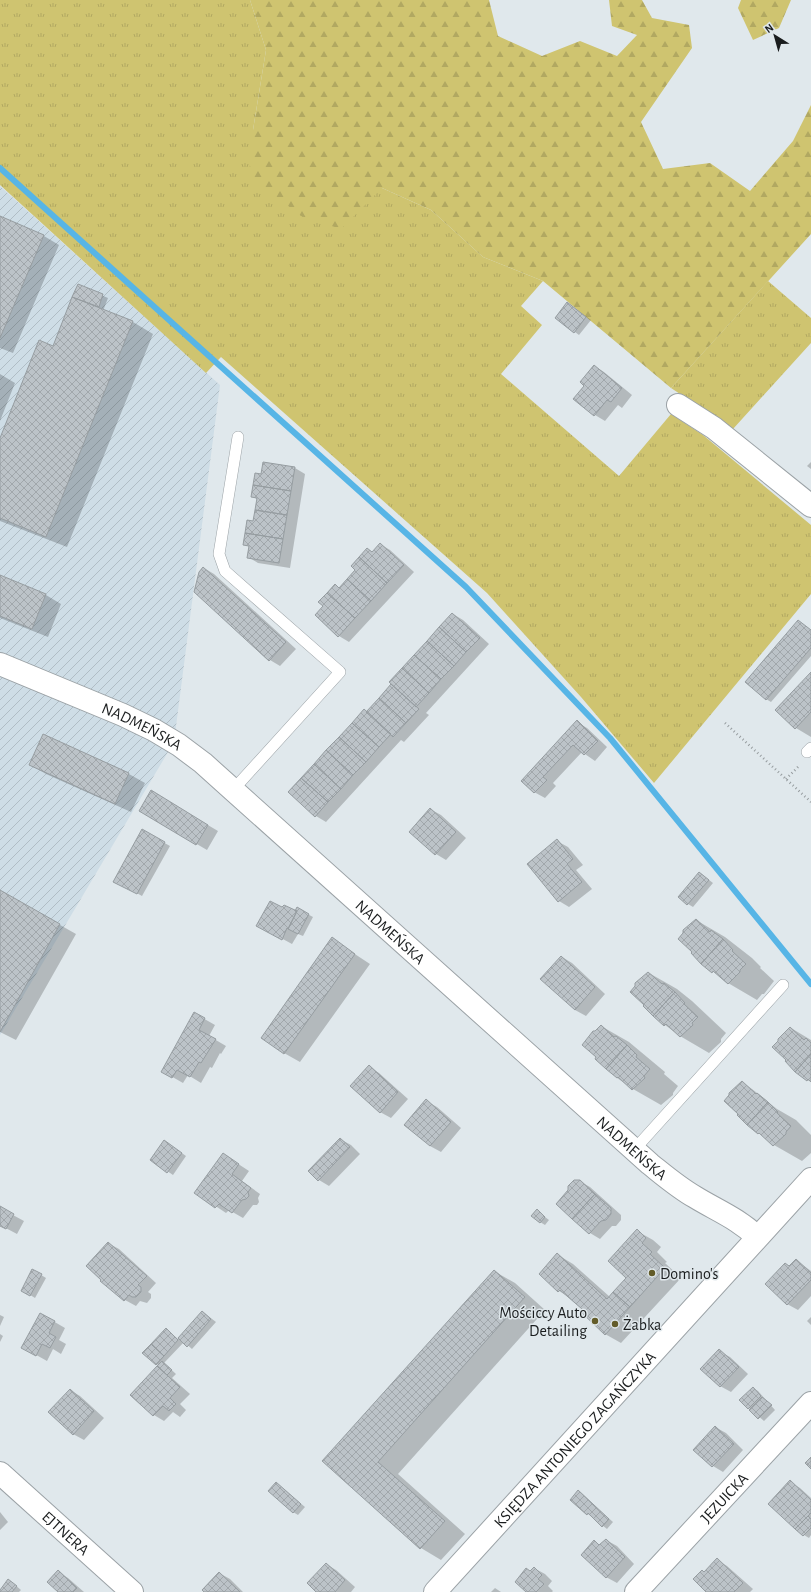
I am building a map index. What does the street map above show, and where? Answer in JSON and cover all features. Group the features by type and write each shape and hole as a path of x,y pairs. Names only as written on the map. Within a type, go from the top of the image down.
{"street":[{"path":"678,405 714,428 811,506"},
{"name":"NADMEŃSKA","path":"0,664 123,715 154,730 191,754 634,1150 671,1181 695,1197 745,1226 757,1237"},
{"name":"KSIĘDZA ANTONIEGO ZAGAŃCZYKA","path":"435,1592 811,1179"},
{"name":"JEZUICKA","path":"636,1592 811,1403"},
{"name":"EJTNERA","path":"0,1473 132,1592"}],"lane":[{"path":"233,790 340,672 225,571 219,554 238,437"},
{"path":"634,1150 783,985"}],"path":[{"path":"725,723 811,802"}],"shaded area":[{"path":"0,186 220,385 174,742 0,1035"}],"green space":[{"path":"0,0 250,0 266,50 253,130 431,210 483,257 543,281 521,306 542,325 501,374 619,476 671,414 703,435 811,525 811,594 654,783 581,697 487,593 221,357 206,373 0,185"},
{"path":"250,0 489,0 498,36 542,56 580,41 617,56 637,35 612,26 609,0 642,0 652,18 689,25 692,48 641,122 663,169 710,163 750,191 793,141 811,105 811,234 671,388 543,281 483,257 431,210 382,188 341,229 301,216 249,175 253,130 266,50"},
{"path":"741,0 791,0 779,28 753,40 738,8"},
{"path":"768,281 811,318 811,343 733,429 671,388"}],"building":[{"path":"0,216 44,235 0,338"},
{"path":"78,284 103,294 99,307 72,297"},
{"path":"72,297 133,321 46,537 0,518 0,438 39,340 53,346"},
{"path":"567,302 586,317 574,333 555,318"},
{"path":"594,365 622,388 611,402 607,400 594,416 573,399 584,386 580,382"},
{"path":"263,462 295,467 291,491 253,485 255,473 261,474"},
{"path":"253,485 291,491 287,515 255,510 257,498 251,497"},
{"path":"255,510 287,515 283,539 245,533 247,520 253,521"},
{"path":"245,533 283,539 279,563 247,558 249,546 243,545"},
{"path":"380,543 404,565 387,583 359,557 367,548 372,552"},
{"path":"359,557 387,583 371,601 347,579 355,570 351,566"},
{"path":"203,567 286,642 269,661 194,592 199,572"},
{"path":"0,575 46,594 32,629 0,616"},
{"path":"347,579 371,601 355,618 327,593 335,584 339,588"},
{"path":"327,593 355,618 338,637 315,615 323,606 318,602"},
{"path":"452,613 480,638 466,652 439,627"},
{"path":"798,620 811,630 811,648 766,700 745,682"},
{"path":"439,627 466,652 454,666 427,641"},
{"path":"427,641 454,666 441,679 414,655"},
{"path":"414,655 441,679 429,693 402,668"},
{"path":"402,668 429,693 416,707 389,682"},
{"path":"811,672 811,712 795,729 775,710"},
{"path":"391,684 419,709 406,723 379,698"},
{"path":"379,698 406,723 393,737 366,712"},
{"path":"364,709 391,734 379,747 352,723"},
{"path":"577,720 598,741 584,755 573,745 543,777 547,780 534,793 521,781"},
{"path":"352,723 379,747 366,762 339,737"},
{"path":"43,734 129,773 115,804 29,765"},
{"path":"339,737 366,762 353,775 326,750"},
{"path":"326,750 353,775 341,789 314,764"},
{"path":"314,764 341,789 328,802 301,778"},
{"path":"301,778 328,802 315,817 288,792"},
{"path":"151,790 208,825 196,845 139,811"},
{"path":"430,808 456,832 435,855 409,832"},
{"path":"142,829 165,842 137,894 113,882"},
{"path":"557,839 573,859 567,864 582,882 558,902 527,864"},
{"path":"699,872 709,880 687,905 678,897"},
{"path":"0,890 60,924 0,1032"},
{"path":"270,901 282,907 284,905 297,911 282,940 256,926"},
{"path":"297,907 309,914 298,934 288,929 297,911 295,911"},
{"path":"696,919 710,932 711,930 723,939 701,964 691,953 692,952 678,939 683,933 683,930"},
{"path":"332,937 355,954 284,1054 261,1038"},
{"path":"723,939 733,950 732,951 746,964 728,984 713,971 712,973 701,964"},
{"path":"561,956 595,987 575,1010 540,979"},
{"path":"648,972 662,984 664,983 675,992 653,1016 630,992 635,986 635,983"},
{"path":"675,992 685,1003 684,1004 698,1017 692,1023 693,1025 680,1037 666,1024 664,1026 653,1016"},
{"path":"194,1012 205,1018 199,1030 216,1039 190,1077 177,1070 172,1078 161,1072"},
{"path":"601,1025 614,1037 616,1036 627,1045 606,1069 595,1059 596,1057 582,1045 593,1031"},
{"path":"790,1027 804,1040 806,1038 811,1043 811,1054 795,1072 785,1061 786,1060 772,1047"},
{"path":"627,1045 637,1055 636,1057 650,1069 644,1076 645,1078 632,1090 618,1077 617,1078 606,1069"},
{"path":"811,1054 811,1082 808,1079 807,1081 795,1072"},
{"path":"369,1065 398,1092 380,1113 350,1086"},
{"path":"742,1081 756,1094 757,1093 768,1102 747,1125 724,1101 729,1093"},
{"path":"426,1099 451,1122 430,1146 404,1125"},
{"path":"768,1102 791,1126 786,1134 773,1146 759,1133 758,1134 747,1125"},
{"path":"340,1138 350,1147 318,1181 308,1171"},
{"path":"164,1140 182,1153 167,1173 150,1160"},
{"path":"223,1153 239,1164 232,1174 251,1188 248,1192 249,1196 242,1200 232,1213 219,1204 215,1208 194,1193"},
{"path":"574,1180 580,1180 595,1194 572,1219 556,1204"},
{"path":"595,1194 611,1208 611,1214 606,1220 601,1221 589,1234 572,1219"},
{"path":"0,1206 14,1214 6,1229 0,1226"},
{"path":"537,1209 545,1217 540,1223 531,1216"},
{"path":"637,1229 646,1238 642,1243 652,1252 650,1254 665,1268 630,1307 613,1292 626,1278 608,1261"},
{"path":"108,1242 147,1276 138,1285 141,1287 141,1292 136,1297 129,1295 124,1301 100,1281 101,1280 86,1266"},
{"path":"557,1253 607,1299 613,1292 630,1307 605,1335 580,1311 582,1309 560,1290 558,1292 539,1274"},
{"path":"796,1259 811,1273 811,1280 787,1305 765,1284 785,1263 789,1266"},
{"path":"32,1269 42,1274 30,1296 21,1291"},
{"path":"494,1270 525,1297 378,1462 445,1521 420,1549 322,1461"},
{"path":"202,1311 211,1319 187,1347 178,1338"},
{"path":"40,1313 55,1321 49,1333 56,1337 50,1348 42,1344 36,1356 21,1348"},
{"path":"166,1328 178,1340 164,1356 151,1344"},
{"path":"151,1344 164,1356 156,1365 142,1353"},
{"path":"719,1349 739,1367 720,1387 700,1369"},
{"path":"162,1361 172,1370 167,1375 157,1366"},
{"path":"157,1366 180,1387 170,1398 176,1404 169,1411 163,1406 153,1416 130,1395"},
{"path":"753,1387 761,1396 748,1409 739,1400"},
{"path":"70,1389 94,1411 73,1435 48,1412"},
{"path":"762,1397 772,1405 758,1419 749,1410"},
{"path":"715,1426 734,1444 712,1467 693,1450"},
{"path":"811,1457 811,1469 805,1463"},
{"path":"790,1480 811,1500 811,1513 795,1529 768,1504"},
{"path":"276,1482 301,1504 293,1513 268,1491"},
{"path":"578,1490 609,1519 602,1527 588,1513 587,1515 570,1500"},
{"path":"808,1516 811,1519 811,1528 803,1536 795,1529"},
{"path":"606,1539 625,1557 606,1578 581,1555 594,1540 599,1545"},
{"path":"717,1558 743,1583 734,1592 706,1592 693,1579 702,1570 704,1572"},
{"path":"326,1563 345,1580 335,1592 316,1592 307,1583"},
{"path":"534,1567 542,1575 538,1579 544,1584 536,1592 526,1592 515,1582 526,1568 530,1571"},
{"path":"58,1570 77,1588 73,1592 58,1592 47,1582"},
{"path":"219,1572 240,1592 204,1592 202,1590"},
{"path":"8,1579 17,1586 12,1592 0,1592 0,1590"}],"waterway":[{"path":"0,168 466,587 610,738 811,984"}],"place":[{"name":"Domino's","path":"652,1273"},
{"name":"Mościccy Auto Detailing","path":"595,1321"},
{"name":"Żabka","path":"615,1324"}]}
